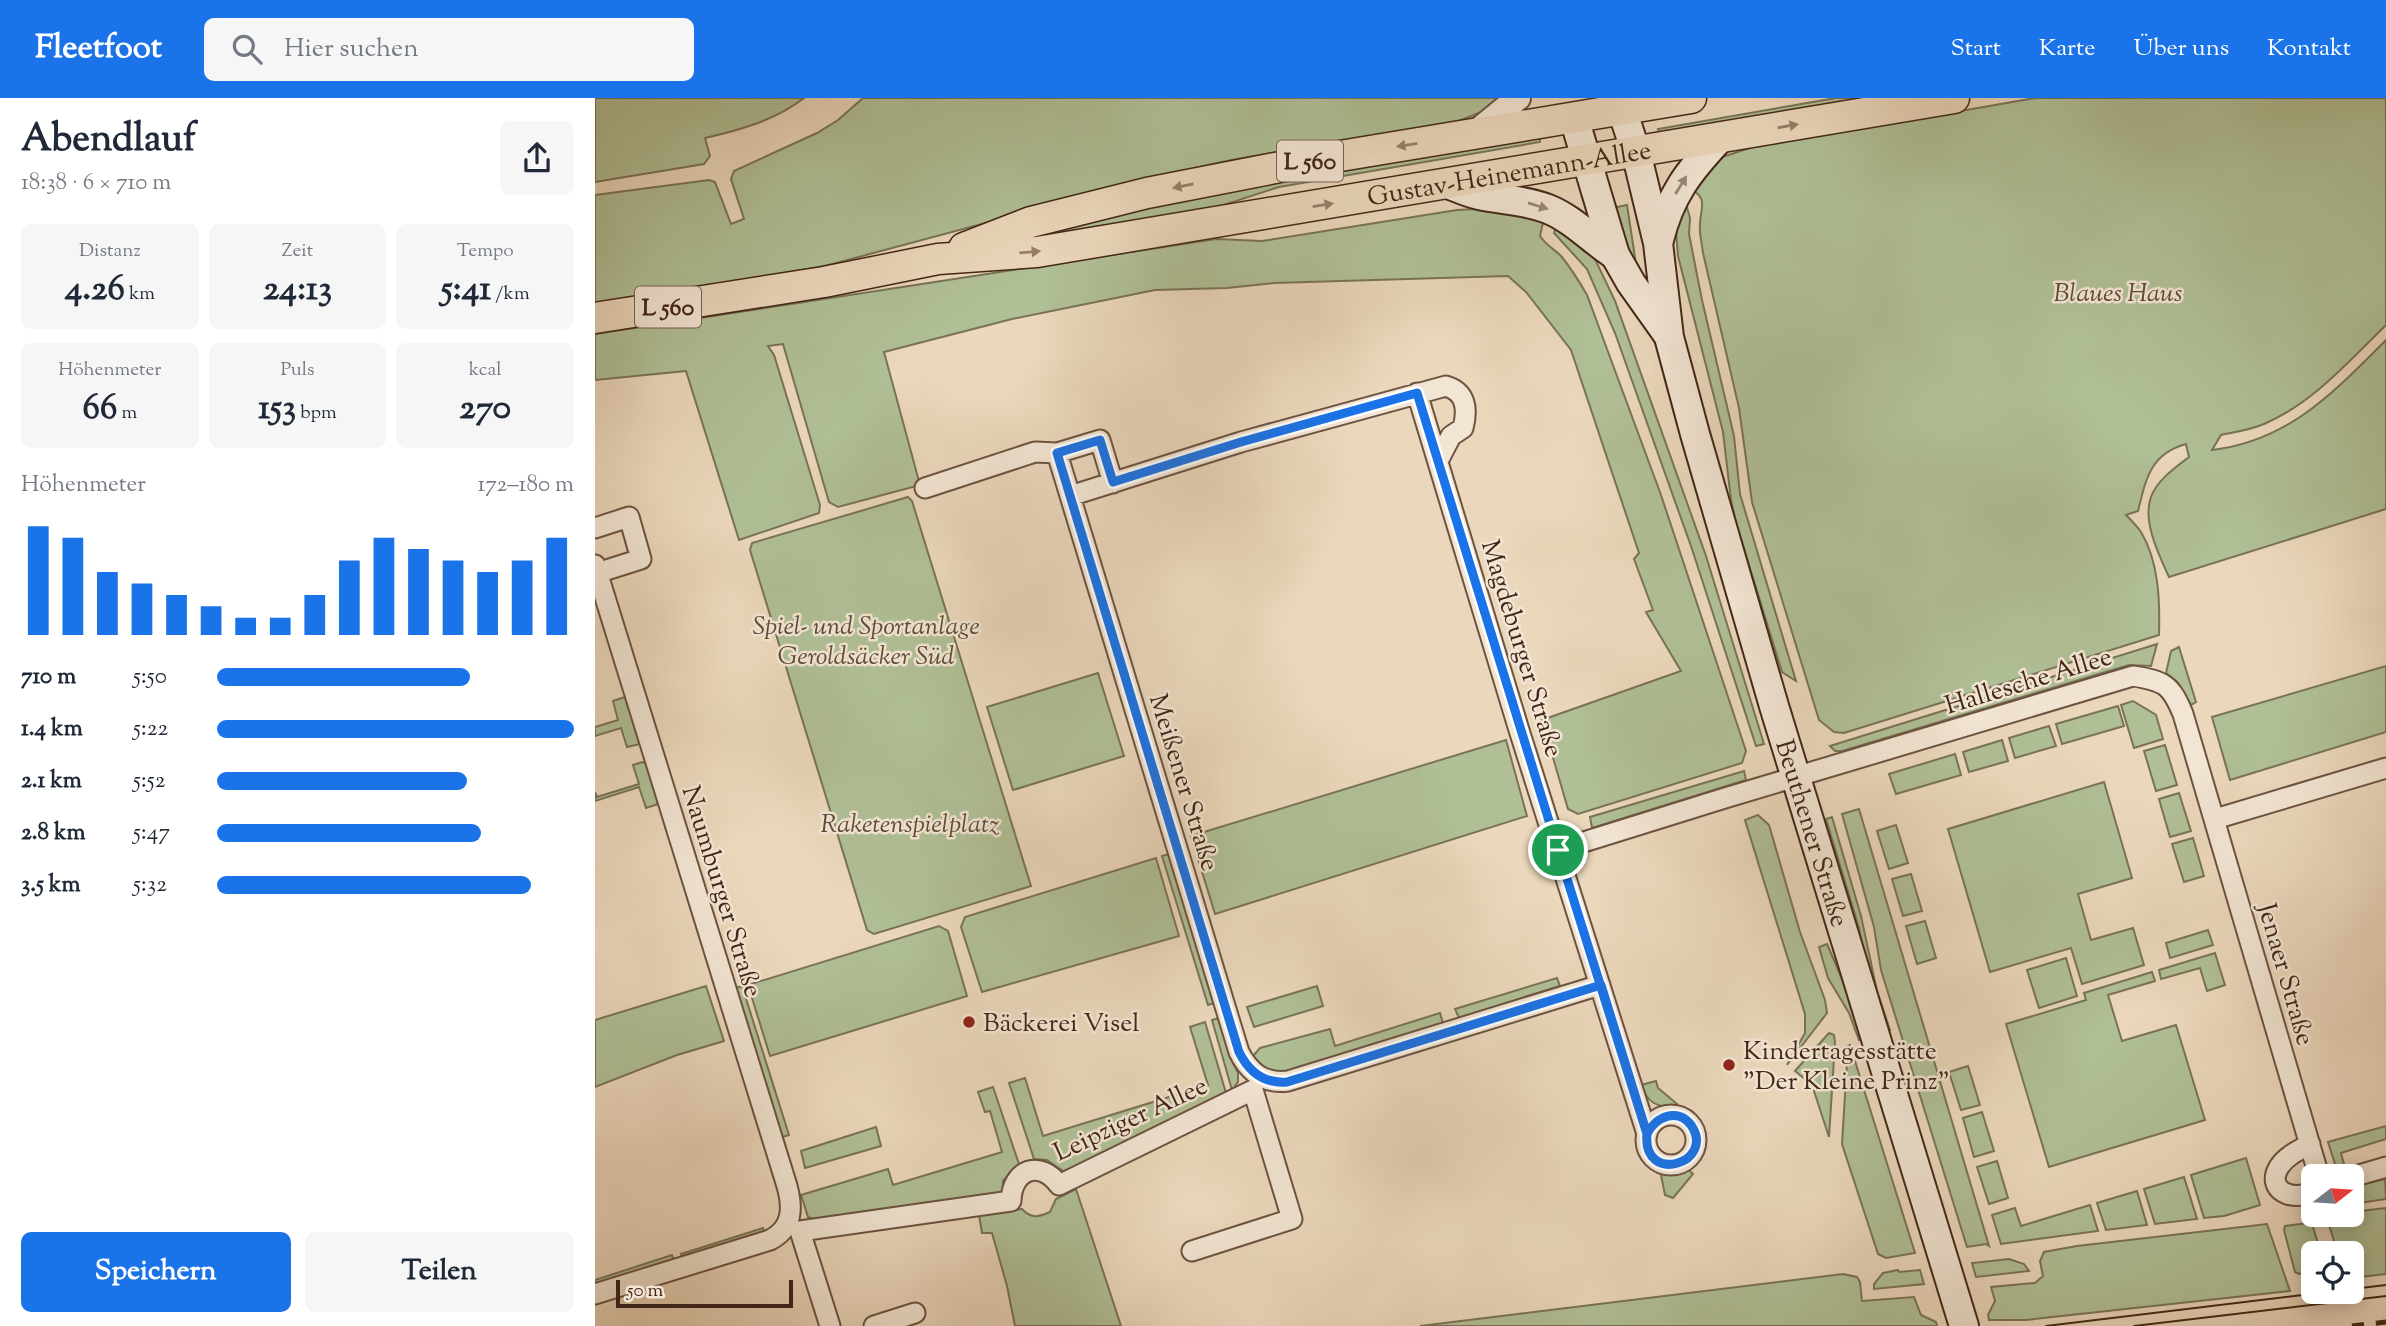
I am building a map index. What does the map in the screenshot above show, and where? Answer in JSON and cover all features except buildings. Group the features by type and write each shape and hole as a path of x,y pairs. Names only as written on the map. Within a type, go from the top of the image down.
{"main road":[{"name":"Gustav-Heinemann-Allee","path":"938,259 1031,222 1147,193 1316,160 1474,134 1571,108 1691,98"},
{"name":"Gustav-Heinemann-Allee","path":"595,318 824,282 938,259 1037,252 1954,98"},
{"name":"Beuthener Straße","path":"1620,104 1636,152 1658,243 1669,337 1743,602 1964,1326"},
{"name":"Beuthener Straße","path":"1571,108 1615,255 1669,337"},
{"path":"1658,243 1676,191 1689,172 1720,138"},
{"path":"1448,184 1476,195 1548,209 1568,220 1615,255"}],"street":[{"path":"1474,134 1518,98"},
{"path":"1070,496 1241,442 1446,386 1456,389 1464,400 1466,414 1463,428 1451,436 1438,461"},
{"name":"Magdeburger Straße","path":"1417,393 1647,1134"},
{"path":"925,488 1035,452 1057,453 1100,440 1113,482"},
{"name":"Meißener Straße","path":"1057,453 1239,1052 1256,1084 1292,1219 1192,1251"},
{"name":"Naumburger Straße","path":"595,528 629,517 641,559 596,569 787,1186 794,1227 830,1326"},
{"name":"Hallesche Allee","path":"1796,776 2133,676 2157,679 2173,690 2215,819"},
{"path":"2215,819 2386,768"},
{"path":"1558,850 1796,776"},
{"name":"Jenaer Straße","path":"2215,819 2316,1164"},
{"path":"1256,1084 1287,1082 1601,985"},
{"name":"Leipziger Allee","path":"595,1294 770,1240 794,1227 1011,1200 1011,1188 1022,1174 1037,1170 1053,1177 1059,1185 1256,1084"},
{"path":"2301,1196 2288,1195 2279,1188 2276,1177 2285,1160 2310,1144"},
{"path":"2364,1173 2386,1167"},
{"path":"874,1326 915,1313"}],"green space":[{"path":"595,98 804,98 770,118 705,138 710,156 704,164 595,182"},
{"path":"863,98 1505,98 1492,108 1458,121 1231,160 1172,173 825,266 595,305 595,195 709,180 715,182 731,224 744,219 731,179 734,171 817,133 838,120"},
{"path":"1836,98 1872,98 1659,134 1658,129"},
{"name":"Blaues Haus","path":"2035,98 2386,98 2386,325 2299,405 2259,426 2221,435 2212,450 2239,445 2287,425 2348,378 2386,340 2386,509 2169,577 2153,538 2149,506 2158,485 2167,474 2189,457 2186,444 2174,448 2164,454 2151,469 2138,511 2126,515 2141,532 2152,556 2158,595 2159,635 1844,733 1834,732 1819,720 1752,502 1739,408 1703,253 1700,227 1702,202 1694,191 1687,187 1719,158 1753,147"},
{"path":"1540,136 1540,142 1279,187 1205,211 1049,235 1038,234 1160,204"},
{"path":"1686,204 1702,300 1734,436 1740,494 1796,681 1782,672 1736,523 1723,432 1678,256 1676,231"},
{"path":"1627,205 1636,264 1634,269 1612,208"},
{"path":"1495,208 1544,218 1540,236 1565,261 1587,295 1661,495 1746,751 1742,763 1578,814 1568,809 1542,720 1681,671 1646,612 1653,610 1634,559 1639,553 1571,350 1526,292 1508,276 1274,283 1227,288 1155,290 1012,319 884,352 920,485 838,507 829,502 783,344 768,346 774,355 820,505 819,513 739,540 686,371 595,380 595,334 1216,239 1262,241 1457,210"},
{"path":"1557,224 1580,242 1595,259 1615,301 1706,556 1764,744 1756,746 1692,549 1615,333 1587,269 1554,233"},
{"name":"Spiel- und Sportanlage Geroldsäcker Süd","path":"908,497 912,501 1031,886 874,934 867,930 750,550 752,543"},
{"path":"2157,644 2151,666 2129,665 1842,751 1835,751 1830,746"},
{"path":"2179,647 2196,702 2191,705 2177,682 2166,673 2171,651"},
{"path":"2386,666 2386,732 2230,780 2212,717"},
{"path":"1098,673 1124,756 1013,790 987,707"},
{"path":"625,697 640,744 627,747 621,728 595,736 595,727 618,720 613,701"},
{"path":"2133,701 2156,715 2163,739 2134,748 2121,705"},
{"path":"2118,706 2124,726 2062,744 2056,724"},
{"path":"2049,726 2056,746 2015,758 2009,738"},
{"path":"1506,740 1527,816 1215,914 1191,836"},
{"path":"2002,740 2008,761 1969,772 1963,752"},
{"path":"2165,745 2177,785 2156,791 2144,751"},
{"path":"1955,754 1961,775 1896,794 1889,774"},
{"path":"642,762 647,764 658,804 646,808 639,787 595,801 595,792 597,797 639,784 633,765"},
{"path":"1744,771 1746,780 1592,828 1590,817"},
{"path":"2104,782 2132,878 2078,894 2091,940 2133,928 2144,965 2082,984 2071,948 1990,972 1948,829"},
{"path":"2179,793 2191,831 2170,837 2159,799"},
{"path":"1859,809 1989,1246 1986,1244 1967,1247 1881,970 1874,927 1842,814"},
{"path":"1758,815 1769,825 1827,1013 1787,1065 1805,1033 1805,1014 1745,820"},
{"path":"1832,817 1861,916 1877,991 1890,1030 1885,1031 1865,961 1859,928 1826,819"},
{"path":"1896,825 1908,863 1889,869 1877,831"},
{"path":"2193,838 2204,876 2184,882 2172,844"},
{"path":"1169,854 1214,1003 1208,1005 1162,856"},
{"path":"1156,858 1179,936 982,992 961,927 965,917"},
{"path":"1911,874 1922,911 1903,916 1892,879"},
{"path":"1925,921 1936,958 1917,964 1906,926"},
{"path":"939,926 948,931 967,996 770,1056 748,985"},
{"path":"2208,930 2213,945 2170,958 2166,943"},
{"path":"1827,944 1849,995 1862,1039 1859,1040 1849,1013 1828,978 1819,947"},
{"path":"2215,953 2225,985 2207,991 2200,968 2161,979 2159,970"},
{"path":"2066,958 2077,996 2039,1008 2027,970"},
{"path":"2152,972 2155,981 2108,995 2122,1041 2176,1025 2205,1120 2049,1167 2006,1024 2086,1000 2084,993"},
{"path":"1557,978 1560,986 1459,1018 1455,1009"},
{"path":"706,986 724,1041 677,1055 595,1087 595,1020"},
{"path":"742,986 789,1135 782,1137 736,988"},
{"path":"1317,986 1323,1006 1254,1027 1247,1007"},
{"path":"1440,1013 1443,1023 1284,1072 1266,1068 1253,1056 1260,1048 1330,1029 1335,1046"},
{"path":"1219,1018 1229,1055 1238,1073 1238,1082 1232,1090 1212,1020"},
{"path":"1205,1022 1226,1093 1066,1173 1047,1160 1034,1159 1009,1083 1025,1078 1043,1136 1208,1085 1190,1027"},
{"path":"1829,1033 1834,1035 1835,1043 1829,1137 1812,1085 1795,1071"},
{"path":"1850,1045 1915,1253 1886,1258 1878,1254 1842,1144"},
{"path":"1968,1066 1980,1105 1961,1110 1949,1072"},
{"path":"1656,1081 1658,1088 1677,1104 1674,1108 1657,1105 1646,1096 1641,1085"},
{"path":"993,1087 1019,1164 1003,1181 1003,1196 815,1220 808,1217 801,1195 888,1169 893,1185 1002,1152 990,1111 985,1112 978,1092"},
{"path":"1982,1112 1994,1151 1974,1157 1963,1118"},
{"path":"2386,1126 2386,1139 2341,1153 2344,1164 2335,1164 2328,1142"},
{"path":"876,1127 881,1146 805,1168 801,1151"},
{"path":"2246,1158 2260,1205 2224,1216 2204,1218 2191,1175"},
{"path":"1997,1161 2008,1198 1989,1204 1977,1167"},
{"path":"1687,1168 1693,1174 1673,1198 1665,1195 1661,1175 1664,1172 1675,1173"},
{"path":"2184,1177 2197,1219 2155,1224 2144,1189"},
{"path":"2385,1179 2386,1199 2364,1202 2364,1184"},
{"path":"1076,1189 1121,1326 1015,1326 992,1233 982,1233 979,1215 1022,1209 1032,1216 1042,1215 1050,1212 1056,1199"},
{"path":"2137,1191 2147,1225 2106,1230 2097,1203"},
{"path":"2090,1205 2098,1231 2001,1244 1992,1215 2015,1208 2021,1226"},
{"path":"2386,1208 2386,1274 2364,1277 2364,1241 2334,1241 2330,1227 2364,1227 2364,1211"},
{"path":"2267,1224 2290,1291 2026,1320 1989,1320 1988,1315 1995,1301 1991,1287 2035,1283 2043,1276 2040,1261 2044,1252"},
{"path":"2301,1224 2301,1227 2313,1227 2317,1241 2301,1241 2301,1274 2295,1272 2285,1226"},
{"path":"763,1228 766,1237 683,1263 681,1254"},
{"path":"672,1255 674,1262 595,1288 595,1280"},
{"path":"2009,1259 2024,1264 2029,1271 1976,1277 1972,1263"},
{"path":"1920,1270 1924,1284 1874,1289 1874,1284 1883,1273"},
{"path":"1843,1274 1857,1277 1862,1301 1914,1297 1921,1315 1936,1322 1937,1326 1420,1326"}],"tram line":[{"path":"2364,1288 2386,1285"},
{"path":"2046,1326 2301,1295"},
{"path":"2134,1326 2386,1296"}],"railway":[{"path":"2352,1326 2386,1322"}],"place":[{"name":"Bäckerei Visel","path":"969,1022"},
{"name":"Kindertagesstätte \"Der Kleine Prinz\"","path":"1729,1065"}],"route":[{"path":"1558,850 1417,393 1241,442 1113,482 1100,440 1057,453 1239,1052 1253,1073 1273,1082 1287,1082 1601,985 1633,1088 1647,1134 1650,1126 1664,1116 1672,1115 1688,1121 1696,1136 1696,1144 1688,1159 1680,1164 1663,1164 1656,1160 1647,1148 1647,1134 1601,985 1558,850"}],"park label":[{"name":"Raketenspielplatz","path":"910,823"}]}
